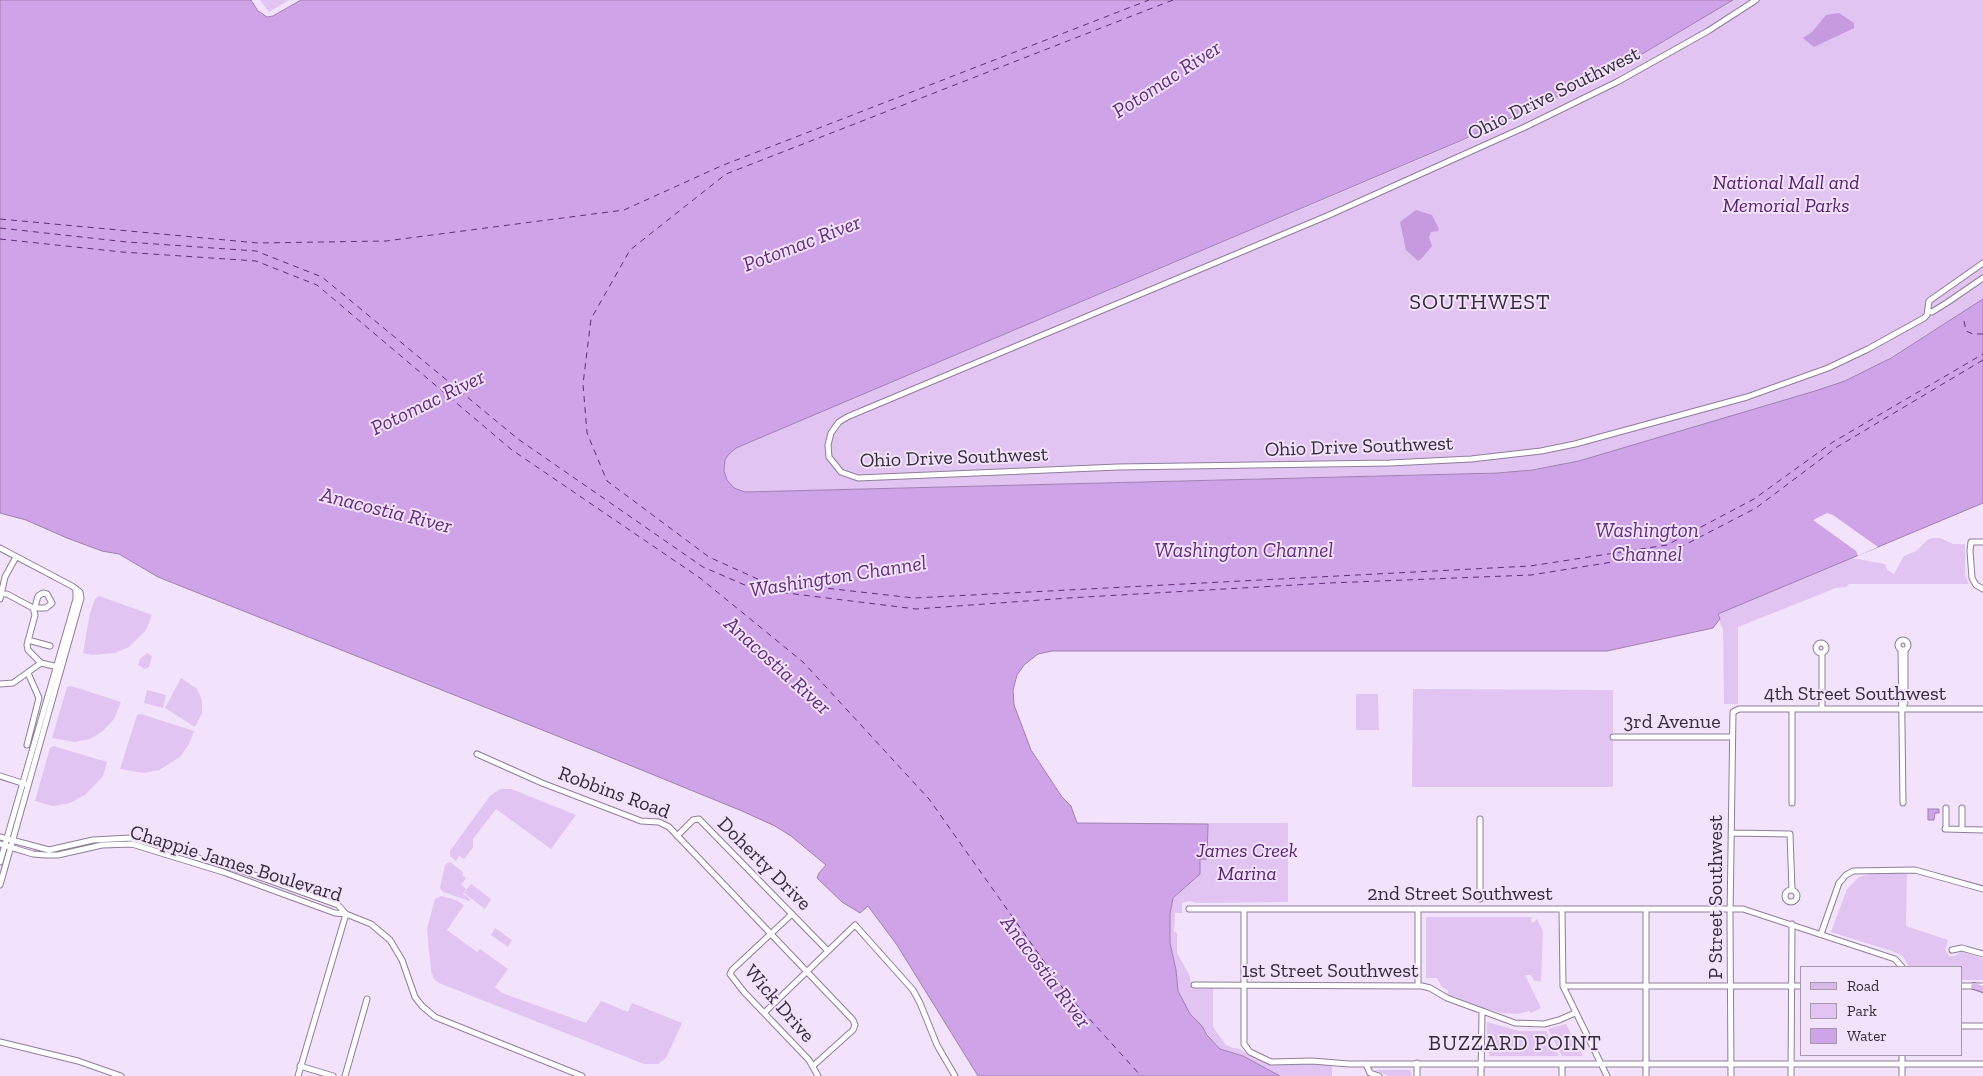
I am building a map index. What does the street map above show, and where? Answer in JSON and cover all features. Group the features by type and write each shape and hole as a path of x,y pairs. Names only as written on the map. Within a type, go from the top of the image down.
{"main road":[{"path":"1974,986 1983,987"}],"street":[{"name":"Ohio Drive Southwest","path":"1756,0 1708,31 1641,69 1525,127 1266,242 934,379 847,417 839,422 831,433 828,445 829,457 841,472 858,478 1118,467 1372,464 1462,459 1524,453 1580,442 1738,400 1791,383 1835,365 1875,346 1921,320 1926,316 1929,301 1983,263"},
{"name":"Ohio Drive Southwest","path":"1928,311 1932,312 1983,278"},
{"path":"1983,542 1971,542 1972,576 1975,583 1983,589"},
{"path":"0,548 76,589 76,600 59,668 10,840 5,846 0,862"},
{"path":"16,557 3,576 0,596 7,594 34,607 35,615 28,640 28,650 41,663 59,668"},
{"path":"28,640 50,646"},
{"path":"1903,650 1905,702 1903,709 1903,803"},
{"path":"1822,653 1822,709"},
{"path":"0,684 12,683 28,674 41,663"},
{"path":"27,745 39,698 28,674"},
{"name":"4th Street Southwest","path":"1732,717 1733,712 1738,709 1983,709"},
{"path":"1792,709 1792,803"},
{"name":"P Street Southwest","path":"1731,1076 1732,717"},
{"name":"3rd Avenue","path":"1613,737 1732,737"},
{"name":"Robbins Road","path":"477,754 542,783 641,821 667,825 852,1019 855,1024 853,1030 813,1066"},
{"path":"0,776 26,784"},
{"path":"1946,808 1946,829 1983,830"},
{"path":"1962,808 1962,830"},
{"name":"Doherty Drive","path":"677,836 693,820 698,818 776,900 828,951"},
{"path":"1480,819 1480,899"},
{"path":"1732,833 1790,834 1792,837 1792,890"},
{"name":"Chappie James Boulevard","path":"0,837 49,850 93,840 131,838 308,894 338,905 346,914"},
{"name":"Chappie James Boulevard","path":"5,846 33,854 52,855 102,845 132,844 223,872 335,913 346,914"},
{"path":"0,885 5,846"},
{"path":"1821,934 1839,883 1846,875 1853,871 1915,870 1983,889"},
{"name":"2nd Street Southwest","path":"1189,909 1749,910 1896,960 1901,966"},
{"path":"1244,909 1245,1048 1263,1060 1273,1062 1312,1061 1366,1064 1983,1064"},
{"path":"1418,909 1418,986"},
{"path":"1562,909 1563,986 1607,1076"},
{"path":"1646,909 1646,1076"},
{"path":"298,1076 346,914 371,924 390,940 402,960 415,997 435,1017 582,1076"},
{"name":"Wick Drive","path":"792,914 730,974 733,980 813,1066 818,1076"},
{"path":"1791,1076 1792,924"},
{"path":"764,1013 855,925 902,974 915,992 934,1040 955,1076"},
{"path":"1952,950 1962,948 1983,954"},
{"name":"1st Street Southwest","path":"1194,985 1418,986 1427,987 1447,998 1510,1022 1532,1025 1554,1022 1575,1013"},
{"path":"1563,986 1800,986"},
{"path":"1963,986 1974,986"},
{"path":"345,1076 367,999"},
{"path":"1481,1076 1482,1012"},
{"path":"1963,1026 1983,1026"},
{"path":"0,1042 72,1059 122,1076"},
{"path":"1902,1056 1902,1076"},
{"path":"1366,1064 1370,1073 1379,1076"},
{"path":"1417,1064 1417,1076"},
{"path":"1562,1064 1562,1076"},
{"path":"300,1066 333,1076"}],"green space":[{"path":"260,0 289,0 269,12"},
{"name":"National Mall and Memorial Parks","path":"1733,0 1983,0 1983,299 1875,367 1845,381 1815,391 1579,461 1516,472 745,492 734,488 727,480 724,471 725,460 736,448 1510,121 1651,49"},
{"path":"1940,538 1953,544 1965,544 1965,575 1969,584 1849,584 1846,587 1836,588 1738,627 1738,704 1724,704 1723,628 1718,614 1852,558 1885,564 1887,570 1894,574 1904,556 1916,551 1927,540"},
{"path":"99,596 152,615 146,630 129,647 115,653 92,655 83,653 90,613 95,599"},
{"path":"147,653 152,656 149,667 145,669 138,665 140,659"},
{"path":"181,678 197,689 202,700 202,713 195,727 165,708"},
{"path":"71,686 121,702 114,719 103,731 90,739 75,742 52,738 67,687"},
{"path":"1413,689 1613,690 1613,787 1412,787"},
{"path":"147,690 166,695 163,708 144,703"},
{"path":"1356,694 1378,694 1379,730 1356,730"},
{"path":"141,714 194,731 189,744 180,757 159,770 144,773 120,769 137,715"},
{"path":"53,746 107,762 103,776 86,794 70,803 53,806 35,801 50,748"},
{"path":"500,789 511,789 576,815 551,849 496,809 473,839 473,847 464,859 459,856 456,861 450,856 450,851 490,796"},
{"name":"James Creek Marina","path":"1208,823 1288,823 1288,902 1196,903 1190,901 1182,903 1182,913 1175,913 1174,931 1177,933 1177,953 1190,976 1191,989 1213,988 1213,1027 1226,1045 1239,1049 1265,1063 1332,1065 1332,1076 1280,1076 1243,1056 1220,1049 1190,1014 1181,1000 1170,943 1170,914 1173,899 1199,874 1200,859 1207,859"},
{"path":"450,862 463,872 462,875 466,878 461,885 466,889 463,894 470,899 469,901 443,892 440,888 445,866"},
{"path":"1875,873 1907,873 1906,926 1948,940 1945,950 1949,956 1955,956 1962,951 1983,959 1983,980 1963,980 1963,966 1908,966 1903,956 1892,951 1831,932 1847,889 1859,877"},
{"path":"471,884 491,899 485,909 464,893"},
{"path":"441,896 456,900 464,905 447,930 477,952 480,949 508,969 495,987 502,993 586,1023 601,1001 628,1012 632,1003 682,1023 666,1058 658,1064 644,1064 439,983 434,979 431,971 427,929 435,899"},
{"path":"1426,917 1532,917 1531,921 1533,923 1537,919 1543,931 1541,981 1534,981 1531,975 1525,975 1541,1008 1531,1013 1529,1011 1518,1014 1502,1013 1488,1009 1479,1010 1479,1006 1455,997 1447,997 1448,990 1442,987 1437,978 1426,978"},
{"path":"495,928 512,940 508,947 491,935"},
{"path":"1487,1022 1519,1031 1546,1031 1559,1056 1489,1056 1487,1052"},
{"path":"1566,1024 1583,1056 1562,1056 1548,1029"},
{"path":"1375,1070 1410,1070 1412,1076 1389,1076"}],"shaded area":[{"path":"1839,13 1854,23 1854,28 1814,47 1803,38 1812,32 1826,15"},
{"path":"1416,210 1432,215 1439,229 1438,231 1431,232 1429,237 1432,246 1418,261 1406,250 1400,222"}],"water":[{"path":"0,0 251,0 258,11 267,17 273,16 301,0 1733,0 1637,57 1565,93 1460,141 736,448 725,460 724,471 727,480 734,488 745,492 1498,473 1532,470 1579,461 1845,381 1891,358 1983,299 1983,503 1718,614 1720,619 1713,628 1607,651 1052,651 1038,654 1024,665 1017,675 1013,690 1014,705 1031,750 1062,797 1071,806 1077,823 1208,824 1207,859 1200,859 1200,874 1173,898 1170,914 1170,943 1178,991 1190,1014 1220,1049 1243,1056 1280,1076 978,1076 897,945 868,906 860,913 842,902 817,878 826,865 791,836 775,826 595,751 158,577 119,554 102,551 26,520 0,513"},
{"path":"1928,809 1939,809 1939,813 1935,813 1934,820 1928,820"}],"pier":[{"path":"1827,513 1833,515 1878,547 1858,556 1856,551 1813,520"}],"ferry route":[{"path":"0,219 258,243 386,241 624,210 721,166 1149,0"},
{"path":"1173,0 726,174 630,250 591,319 583,384 587,433 607,481 709,557 762,581 914,598 1530,566 1667,545 1754,499 1833,442 1983,354"},
{"path":"0,228 127,242 256,251 322,277 518,439 703,567 754,589 916,609 1329,583 1531,575 1669,553 1756,508 1837,447 1983,360"},
{"path":"0,239 122,252 256,261 317,285 512,450 700,578 803,662 929,799 1067,994 1141,1076"},
{"path":"1964,321 1966,331 1973,334 1983,334"}],"district":[{"name":"SOUTHWEST","path":"1480,303"},
{"name":"BUZZARD POINT","path":"1515,1044"}],"water label":[{"name":"Potomac River","path":"1167,80"},
{"name":"Potomac River","path":"802,244"},
{"name":"Potomac River","path":"428,403"},
{"name":"Anacostia River","path":"386,511"},
{"name":"Washington Channel","path":"1647,543"},
{"name":"Washington Channel","path":"1244,551"},
{"name":"Washington Channel","path":"838,577"},
{"name":"Anacostia River","path":"777,666"},
{"name":"Anacostia River","path":"1045,972"}]}
